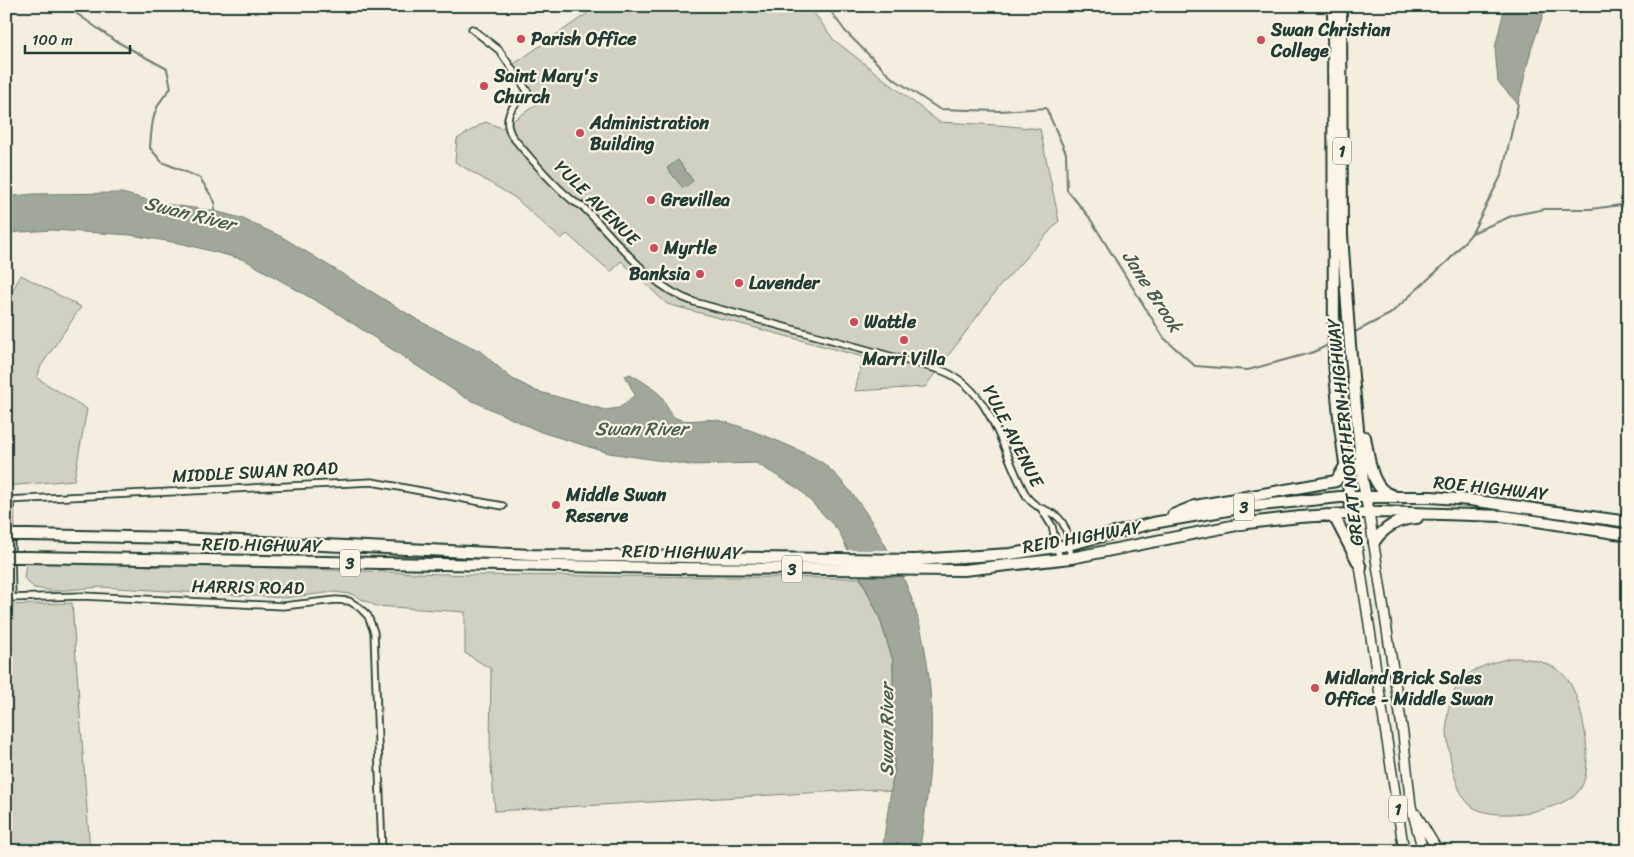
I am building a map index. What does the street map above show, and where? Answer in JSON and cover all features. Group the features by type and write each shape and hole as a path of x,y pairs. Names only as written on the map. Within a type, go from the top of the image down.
{"highway":[{"name":"GREAT NORTHERN HIGHWAY","path":"1333,6 1334,342 1336,395 1344,466 1352,514"},
{"name":"GREAT NORTHERN HIGHWAY","path":"1341,6 1342,235 1349,334 1369,513"},
{"path":"1356,397 1373,477 1381,490 1400,497"},
{"path":"1153,523 1195,506 1336,481 1344,466"},
{"name":"ROE HIGHWAY","path":"1349,497 1400,497 1512,505 1628,522"},
{"name":"REID HIGHWAY","path":"6,535 178,538 531,555 670,564 907,560 968,558 1057,547 1153,523 1252,506 1349,497"},
{"name":"ROE HIGHWAY","path":"1352,514 1503,516 1628,535"},
{"name":"REID HIGHWAY","path":"6,557 670,564 912,570 983,569 1060,560 1208,530 1326,515 1352,514"},
{"path":"1326,515 1336,520 1361,568"},
{"path":"1374,542 1385,529 1410,518 1471,521 1503,516"}],"main road":[{"name":"GREAT NORTHERN HIGHWAY","path":"1369,513 1389,639 1411,806 1423,851"},
{"name":"GREAT NORTHERN HIGHWAY","path":"1352,514 1404,851"},
{"path":"1376,660 1384,654 1389,639"},
{"path":"1411,806 1438,851"}],"street":[{"name":"YULE AVENUE","path":"472,29 499,50 528,92 514,104 507,116 507,126 512,136 565,193 581,205 600,227 665,288 694,302 937,368 960,378 970,386 982,400 1026,497 1042,510 1052,526 1060,560"},
{"name":"MIDDLE SWAN ROAD","path":"8,500 372,482 503,506"},
{"path":"8,500 9,598"},
{"name":"YULE AVENUE","path":"1042,510 1054,514 1061,521 1068,537 1071,558"},
{"name":"HARRIS ROAD","path":"9,598 83,596 283,606 336,600 349,601 360,607 368,616 374,632 382,851"}],"shaded area":[{"path":"598,6 809,6 834,40 939,122 1040,129 1059,221 999,287 925,387 855,391 863,357 667,304 621,261 611,272 567,234 561,239 514,197 455,162 457,139 485,122 502,128 537,104 511,66"},
{"path":"21,275 81,307 41,366 37,378 87,409 74,480 6,486 6,302"},
{"path":"99,562 161,567 162,564 472,575 860,578 879,616 893,661 894,770 891,792 877,789 495,811 490,755 491,669 465,653 465,612 376,606 351,594 334,592 285,598 101,587 54,591 34,588 24,578 26,563"},
{"path":"72,603 90,851 6,851 6,605"},
{"path":"1510,658 1535,660 1551,666 1565,676 1570,683 1575,693 1583,722 1586,739 1586,771 1583,784 1577,793 1568,800 1540,810 1524,813 1492,813 1470,805 1457,784 1450,757 1447,731 1448,710 1455,690 1468,675 1489,664"}],"water":[{"path":"1505,6 1543,6 1543,15 1531,50 1518,104 1498,82 1495,48"},
{"path":"678,160 693,181 683,188 667,168"},
{"name":"Swan River","path":"122,193 159,203 214,211 241,218 282,237 421,322 480,351 511,378 536,391 605,410 619,408 635,395 625,376 630,374 657,392 670,412 678,419 726,422 789,446 824,464 841,480 876,529 902,575 915,608 929,676 931,711 929,782 919,851 882,851 894,770 893,661 879,616 838,530 799,489 756,463 690,465 609,453 541,432 464,397 337,313 245,260 184,244 131,235 52,230 6,233 6,197 33,194"}],"pier":[{"path":"844,550 891,550 905,576 856,575"}],"waterway":[{"name":"Jane Brook","path":"66,6 114,40 167,69 171,88 160,102 154,115 150,148 162,162 200,178 215,202 214,211"},
{"name":"Jane Brook","path":"827,6 845,31 891,77 939,109 999,111 1046,108 1066,153 1067,190 1089,217 1164,338 1195,366 1248,370 1314,352 1330,344"},
{"path":"1472,233 1502,174 1518,104"},
{"name":"Jane Brook","path":"1353,333 1390,314 1449,260 1472,233 1514,215 1545,209 1591,209 1628,204"},
{"name":"Jane Brook","path":"1337,341 1346,336"}],"place":[{"name":"Parish Office","path":"521,39"},
{"name":"Swan Christian College","path":"1261,40"},
{"name":"Saint Mary's Church","path":"484,86"},
{"name":"Administration Building","path":"580,133"},
{"name":"Grevillea","path":"651,200"},
{"name":"Myrtle","path":"654,248"},
{"name":"Banksia","path":"700,274"},
{"name":"Lavender","path":"739,283"},
{"name":"Wattle","path":"854,322"},
{"name":"Marri Villa","path":"904,340"},
{"name":"Middle Swan Reserve","path":"556,505"},
{"name":"Midland Brick Sales Office - Middle Swan","path":"1315,688"}]}
